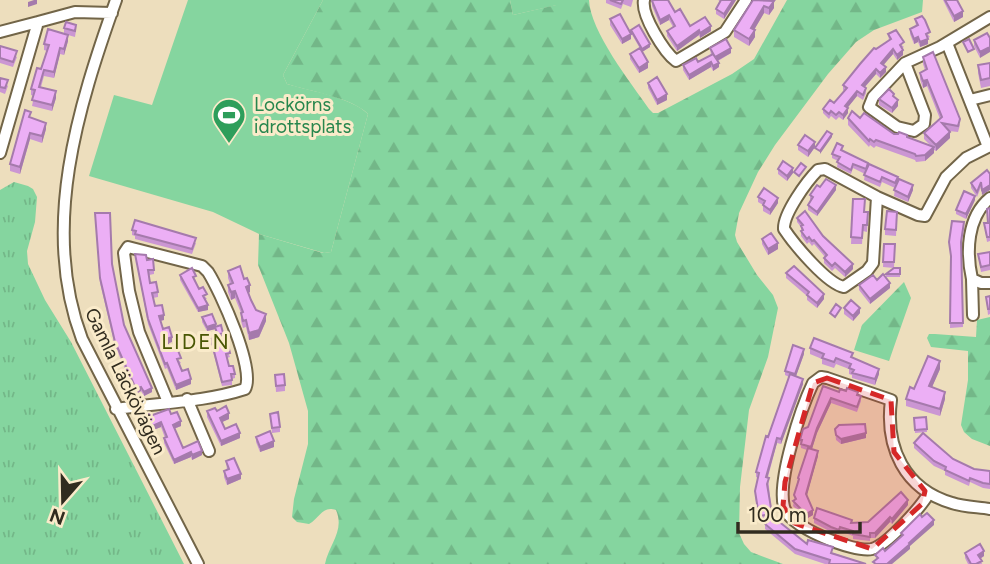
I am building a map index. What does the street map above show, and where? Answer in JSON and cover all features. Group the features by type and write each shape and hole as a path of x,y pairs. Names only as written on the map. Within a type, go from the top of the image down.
{"street":[{"name":"Gamla Läckövägen","path":"116,0 86,91 72,146 66,199 66,283 74,318 116,409 166,499 198,564"},
{"path":"644,0 644,14 669,55 676,61 724,32 746,0"},
{"path":"0,32 75,12 112,13"},
{"path":"905,63 925,115 924,124 914,131 886,121 868,106 873,97 905,63 947,43 990,17"},
{"path":"0,153 38,22"},
{"path":"877,197 873,263 867,271 844,287 837,286 824,275 784,229 789,211 815,173 821,169 877,197 925,216 946,177 966,158 989,146 947,43"},
{"path":"970,100 990,95"},
{"path":"973,315 970,266 972,222 979,208 990,198"},
{"path":"116,409 168,402 187,399 245,388 249,382 234,330 212,280 202,266 128,247 124,253 134,313 144,346 168,402"},
{"path":"972,279 990,283"},
{"path":"929,493 922,504 880,546 872,549 843,543 803,529 794,523 783,506 785,482 790,446 813,383 821,377 827,377 891,400 889,418 894,452 905,470 929,493 955,504 990,509"},
{"path":"187,399 209,451"}],"highlighted area":[{"path":"827,378 891,400 894,452 925,491 922,504 872,549 794,523 783,506 785,482 813,383"}],"green space":[{"name":"Lockörns idrottsplats","path":"188,0 323,0 283,75 287,84 341,99 368,114 331,252 324,253 259,234 213,212 89,176 114,95 152,105"},
{"path":"323,0 510,0 513,15 556,5 556,0 589,0 596,26 613,56 649,109 658,113 732,74 754,59 787,0 923,0 922,12 874,30 856,42 828,74 775,145 758,172 739,213 735,235 737,242 773,295 778,308 768,357 749,410 740,487 739,533 751,552 783,564 325,564 338,531 338,518 336,510 331,509 324,511 309,524 297,522 292,517 308,444 308,411 289,343 258,265 259,234 323,253 331,252 368,114 342,99 287,84 283,75"},
{"path":"510,0 556,0 557,5 513,15"},
{"path":"14,182 33,189 37,197 35,222 27,251 28,264 45,300 71,342 184,564 0,564 0,190"},
{"path":"904,282 911,298 889,361 854,350 862,325"},
{"path":"990,317 990,446 972,439 961,425 968,380 968,351 931,347 927,338 929,334 976,337 977,320"}],"building":[{"path":"668,0 675,12 680,9 690,26 705,17 711,26 700,33 699,30 677,46 667,31 675,26 669,15 660,20 652,1"},
{"path":"721,0 733,0 724,14 716,9"},
{"path":"753,0 774,1 769,8 764,6 751,28 755,30 749,39 734,30"},
{"path":"945,0 957,0 963,11 954,16"},
{"path":"620,14 631,34 622,39 610,19"},
{"path":"922,16 930,32 926,34 928,39 920,42 918,37 914,39 910,29 918,25 915,19"},
{"path":"66,22 76,25 75,31 64,28"},
{"path":"639,25 650,44 642,49 631,30"},
{"path":"48,29 68,35 64,49 60,48 54,72 44,70 39,87 56,91 52,105 32,100 35,90 31,89 37,68 41,69 49,45 44,44"},
{"path":"896,30 904,42 900,45 903,50 897,55 893,49 881,63 886,67 880,73 876,69 862,85 866,88 863,95 857,91 845,106 848,108 843,115 839,112 836,115 831,111 829,114 823,109 830,100 834,103 847,88 843,85 860,64 874,48 891,39 888,34"},
{"path":"987,33 990,47 980,52 974,40"},
{"path":"726,39 731,48 715,57 710,48"},
{"path":"969,39 974,49 968,52 963,42"},
{"path":"0,46 17,51 13,62 0,58"},
{"path":"640,48 648,62 639,68 630,54"},
{"path":"933,52 960,119 958,126 942,123 950,132 936,145 924,133 942,117 927,80 923,81 920,73 927,69 923,57"},
{"path":"713,54 719,63 713,66 711,62 689,75 683,65 696,58 698,62"},
{"path":"990,63 990,78 981,80 978,65"},
{"path":"657,77 667,94 657,100 648,83"},
{"path":"0,78 8,80 5,88 0,87"},
{"path":"889,89 898,100 892,108 879,99"},
{"path":"25,110 31,112 29,117 46,123 42,136 30,133 20,167 10,164"},
{"path":"852,111 860,118 864,113 894,134 899,132 934,147 925,155 916,156 876,140 869,141 848,118"},
{"path":"827,131 832,134 820,151 815,148"},
{"path":"805,135 815,142 808,151 798,145"},
{"path":"837,143 843,146 841,150 868,163 866,169 853,164 851,170 837,162 840,157 832,154"},
{"path":"783,161 793,168 787,176 778,169"},
{"path":"801,163 806,167 799,176 794,172"},
{"path":"869,164 898,177 895,183 882,177 880,182 864,175"},
{"path":"987,170 990,174 990,185 982,190 981,182 977,192 971,183"},
{"path":"826,179 836,185 817,212 808,205 813,197 810,195 817,185 820,187"},
{"path":"899,179 913,185 908,197 894,190"},
{"path":"764,188 778,198 770,210 763,205 765,201 758,197"},
{"path":"964,191 975,196 966,214 956,210"},
{"path":"853,199 865,199 864,212 868,212 862,238 851,237"},
{"path":"990,208 990,237 987,237 984,223 988,223 987,209"},
{"path":"805,211 823,236 853,264 845,272 835,263 832,266 824,258 827,255 814,240 809,237 807,239 801,231 803,225 797,218"},
{"path":"887,211 897,212 896,230 885,229"},
{"path":"95,213 110,213 112,264 124,325 152,388 144,392 141,387 136,389 115,342 100,278"},
{"path":"135,220 196,238 192,249 135,234 136,231 132,230"},
{"path":"952,221 964,222 961,242 963,323 950,323 949,242"},
{"path":"771,233 778,243 768,249 762,239"},
{"path":"884,244 895,244 894,262 883,262"},
{"path":"990,252 990,265 981,267 978,254"},
{"path":"135,254 146,255 147,260 153,259 154,270 148,270 150,283 156,282 158,292 152,293 155,306 162,305 164,315 159,316 163,329 169,327 172,337 166,339 171,350 177,348 181,358 177,359 182,371 188,369 191,379 176,385 148,319"},
{"path":"240,266 244,279 247,278 250,285 246,287 256,310 266,314 259,330 249,333 235,291 231,292 228,285 233,283 228,271"},
{"path":"794,266 824,294 817,303 807,295 809,292 786,273"},
{"path":"192,268 199,289 203,287 207,294 203,296 208,305 198,308 180,275"},
{"path":"894,268 900,268 900,274 886,274"},
{"path":"883,274 890,283 870,299 859,285 873,275 877,280"},
{"path":"990,296 990,309 988,309 986,297"},
{"path":"851,300 860,308 853,316 844,308"},
{"path":"836,304 841,308 835,317 830,313"},
{"path":"212,314 216,324 207,327 202,317"},
{"path":"221,325 223,333 220,334 230,353 226,354 229,366 233,366 235,374 231,374 232,380 222,382 210,336 217,333 215,327"},
{"path":"814,338 853,353 851,357 879,369 875,379 852,373 854,370 849,368 851,364 836,358 834,362 822,358 824,354 810,348"},
{"path":"793,345 804,349 795,374 785,371"},
{"path":"928,356 940,361 929,386 945,392 940,409 906,399 910,387 914,389"},
{"path":"284,374 285,385 276,386 275,375"},
{"path":"790,374 803,379 781,439 777,438 766,477 769,478 767,484 772,514 759,516 755,491 759,473 756,472 766,436 768,437"},
{"path":"823,386 839,392 840,389 846,391 847,388 861,396 857,407 831,398 811,447 801,444 800,440 803,429 808,427"},
{"path":"226,406 229,413 220,418 225,429 236,424 240,433 221,441 207,411 215,408 217,411"},
{"path":"169,409 171,414 177,412 181,421 173,425 183,448 198,441 202,451 192,455 191,452 174,460 164,438 167,437 161,422 148,428 144,416"},
{"path":"278,412 280,427 272,428 270,414"},
{"path":"926,417 927,429 915,430 914,418"},
{"path":"865,424 866,433 841,439 836,435 835,429 839,425"},
{"path":"270,431 274,441 260,447 256,437"},
{"path":"923,433 953,459 974,469 990,471 990,484 970,478 969,481 945,470 946,467 934,461 914,443"},
{"path":"808,448 818,451 806,494 813,510 806,514 793,501 796,499 794,495 798,478"},
{"path":"234,458 241,474 227,479 224,471 229,469 226,461"},
{"path":"901,492 908,500 892,519 890,517 875,533 870,533 870,537 853,534 853,531 840,527 839,530 814,518 817,508 852,520 851,523 868,522"},
{"path":"927,513 934,520 910,544 887,564 873,562 878,558 875,555 883,548 885,551 903,535 901,533 920,514 922,517"},
{"path":"772,516 807,544 808,540 833,547 831,553 866,564 829,564 830,560 795,549 765,524"},
{"path":"980,544 984,551 978,555 982,561 971,564 965,553"}],"place":[{"name":"Lockörns idrottsplats","path":"229,145"}],"district":[{"name":"LIDEN","path":"196,342"}]}
